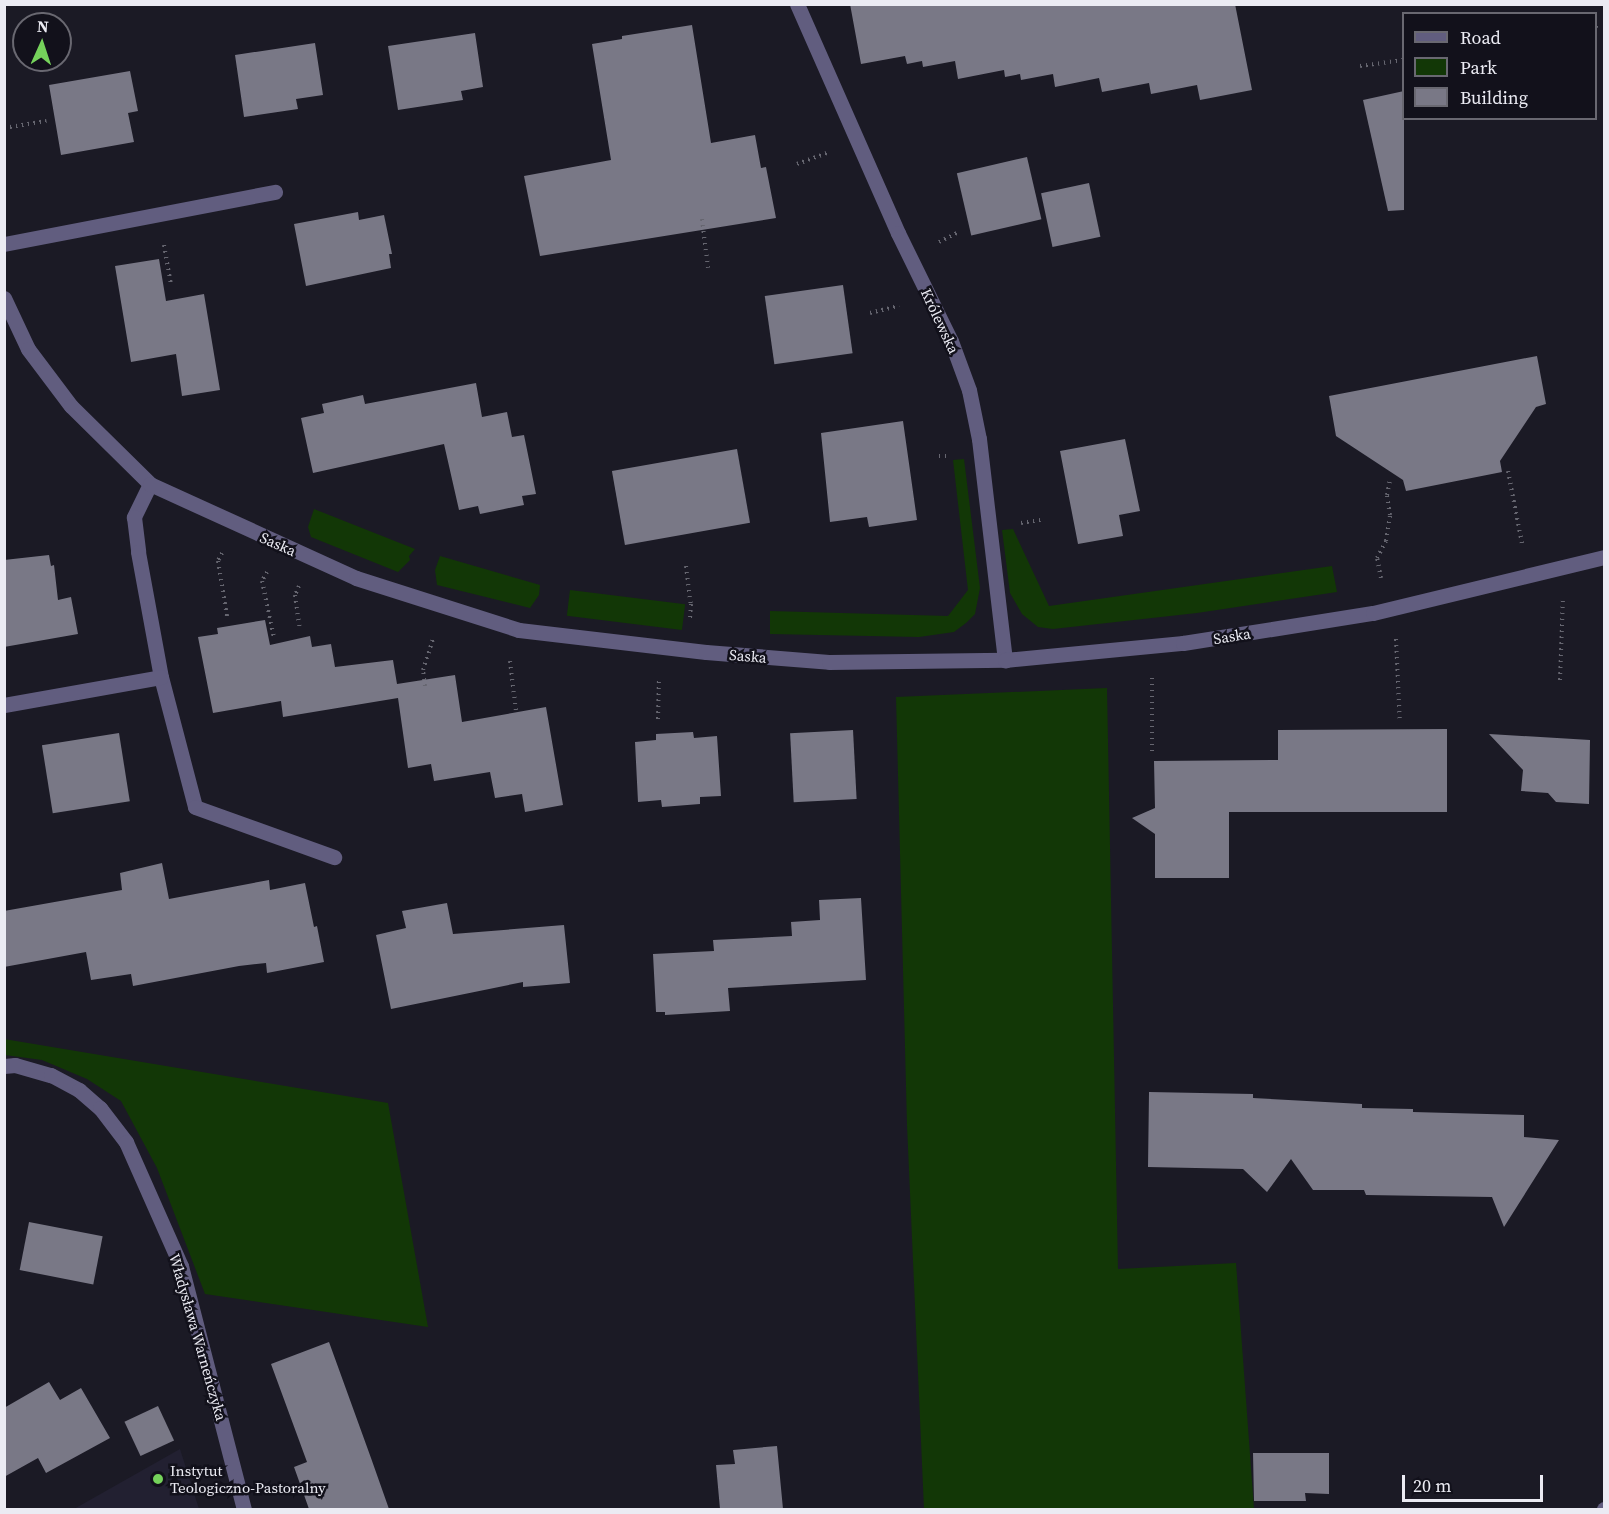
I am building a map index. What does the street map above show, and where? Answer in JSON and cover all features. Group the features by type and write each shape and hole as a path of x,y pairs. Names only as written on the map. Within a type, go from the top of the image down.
{"street":[{"name":"Królewska","path":"797,4 898,233 951,341 969,390 979,439 1005,660"},
{"path":"4,244 275,192"},
{"name":"Saska","path":"4,298 28,349 71,406 150,484 356,578 519,630 687,650 829,662 1005,660 1184,644 1387,611 1605,557"},
{"path":"150,484 134,517 161,676 195,807 333,857"},
{"path":"4,705 161,676"},
{"name":"Władysława Warneńczyka","path":"4,1065 15,1065 51,1075 79,1090 99,1108 126,1142 181,1266 244,1509"}],"path":[{"path":"1360,66 1402,60"},
{"path":"4,128 46,121"},
{"path":"702,219 708,268"},
{"path":"1508,471 1528,576"},
{"path":"1387,611 1377,558 1386,541 1390,515 1387,495 1389,480"},
{"path":"227,616 218,561 223,550 232,555"},
{"path":"686,566 691,604 687,650"},
{"path":"259,568 278,575"},
{"path":"267,571 262,581 274,638"},
{"path":"290,579 310,587"},
{"path":"300,629 296,595 301,584"},
{"path":"1560,589 1564,604 1560,680"},
{"path":"425,686 423,670 436,633"},
{"path":"1396,636 1400,723"},
{"path":"512,654 510,663 516,711"},
{"path":"1152,668 1152,755"},
{"path":"658,719 659,673"}],"shaded area":[{"name":"Instytut Teologiczno-Pastoralny","path":"180,1449 199,1509 74,1509"}],"green space":[{"path":"964,459 980,588 975,614 966,623 954,632 919,637 770,634 770,611 948,616 968,590 953,460"},
{"path":"314,509 415,549 409,556 410,560 398,572 311,537 308,527"},
{"path":"1013,529 1049,606 1332,566 1337,592 1197,613 1053,629 1038,627 1022,614 1010,593 1002,530"},
{"path":"440,556 540,585 539,595 530,608 437,585 435,570"},
{"path":"570,590 685,604 682,630 567,616"},
{"path":"1107,688 1118,1269 1236,1263 1254,1509 924,1509 907,1125 896,697"},
{"path":"4,1039 388,1103 428,1327 205,1294 157,1168 121,1101 87,1079 42,1060 5,1055"}],"building":[{"path":"850,4 1235,4 1252,90 1200,100 1197,85 1151,94 1149,83 1102,92 1099,78 1055,87 1053,74 1021,80 1020,74 1005,77 1004,70 958,79 955,61 923,67 922,61 907,64 905,56 861,64"},
{"path":"692,25 711,143 755,135 761,168 766,167 776,218 540,256 524,176 611,160 592,44 622,39 622,36"},
{"path":"475,33 483,87 461,91 463,100 398,110 388,46"},
{"path":"315,43 323,95 296,99 298,109 244,117 235,55"},
{"path":"130,71 138,111 128,113 134,142 61,155 49,85"},
{"path":"1402,91 1404,210 1388,211 1363,100"},
{"path":"1027,157 1041,219 971,236 957,173"},
{"path":"1089,183 1100,237 1053,247 1041,193"},
{"path":"358,212 359,220 384,215 392,254 389,254 391,268 306,286 294,224"},
{"path":"159,259 166,301 204,294 220,390 182,396 176,354 131,362 115,266"},
{"path":"843,285 853,353 774,364 765,296"},
{"path":"1537,356 1546,404 1536,407 1500,461 1502,472 1406,491 1403,480 1336,436 1329,396"},
{"path":"476,383 482,417 507,412 512,437 524,435 536,494 522,496 524,505 480,514 478,506 459,510 444,444 313,473 301,418 324,413 322,404 363,395 365,404"},
{"path":"903,421 917,520 869,527 867,517 830,522 821,433"},
{"path":"1125,439 1140,511 1119,515 1123,536 1078,544 1060,451"},
{"path":"737,449 750,523 625,545 612,471"},
{"path":"49,555 51,566 54,565 58,600 71,597 78,634 4,647 4,560"},
{"path":"265,620 270,645 310,636 312,647 331,644 335,667 393,660 397,684 455,675 462,722 546,707 563,805 525,812 522,794 495,798 490,772 434,781 431,764 408,768 398,698 283,717 281,701 213,713 198,637 218,634 217,628"},
{"path":"1447,729 1447,812 1229,812 1229,878 1155,878 1155,834 1132,818 1155,808 1154,761 1278,760 1278,730"},
{"path":"853,730 857,799 794,802 790,733"},
{"path":"693,732 694,738 717,736 721,796 700,797 700,804 662,807 661,800 638,802 635,742 656,740 656,734"},
{"path":"119,733 130,801 53,813 42,745"},
{"path":"1489,734 1590,740 1589,804 1556,802 1548,793 1521,791 1523,770"},
{"path":"162,863 169,899 269,880 270,890 305,883 324,962 267,973 266,963 239,966 133,986 131,974 91,980 86,952 4,967 4,911 122,890 120,873"},
{"path":"861,898 866,980 728,988 730,1011 665,1015 665,1012 656,1012 653,954 714,951 713,940 792,936 791,922 820,920 819,900"},
{"path":"447,903 453,934 564,925 570,983 523,987 523,982 391,1009 376,935 406,928 402,911"},
{"path":"1149,1092 1253,1094 1253,1098 1362,1104 1362,1108 1413,1109 1413,1112 1524,1115 1524,1137 1559,1140 1504,1227 1492,1197 1366,1195 1364,1190 1313,1190 1291,1159 1267,1192 1243,1169 1148,1167"},
{"path":"29,1222 103,1236 93,1284 20,1270"},
{"path":"329,1342 389,1509 309,1509 294,1467 307,1462 271,1364"},
{"path":"49,1382 60,1400 81,1388 110,1438 46,1473 38,1458 4,1477 4,1408"},
{"path":"158,1406 174,1440 141,1456 124,1422"},
{"path":"777,1446 783,1509 720,1509 716,1465 735,1464 733,1450"},
{"path":"1253,1453 1329,1453 1329,1494 1305,1493 1306,1501 1254,1501"}],"place":[{"name":"Instytut Teologiczno-Pastoralny","path":"158,1479"}]}
